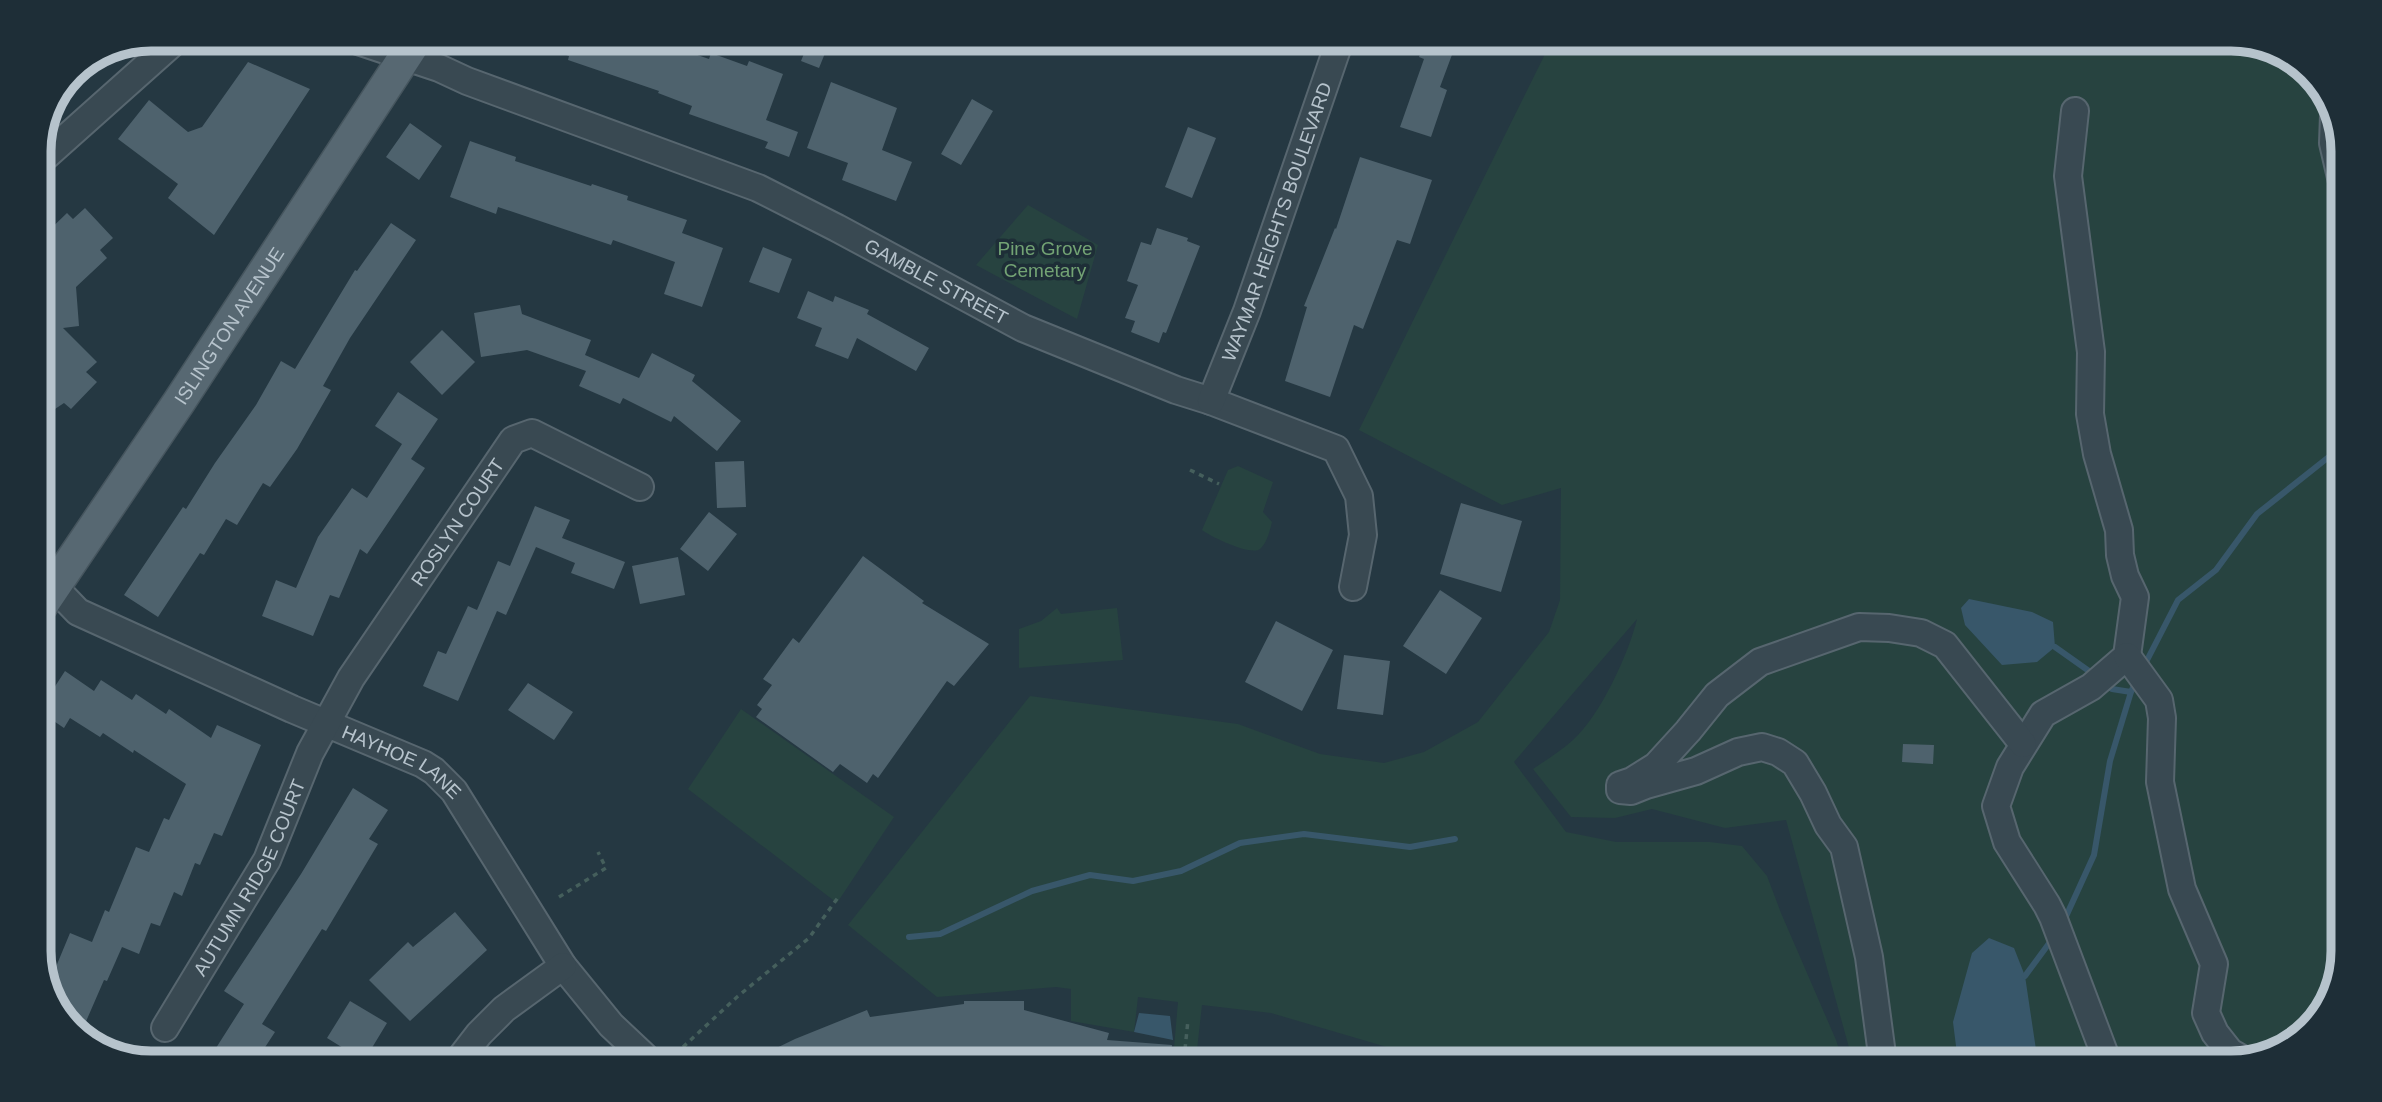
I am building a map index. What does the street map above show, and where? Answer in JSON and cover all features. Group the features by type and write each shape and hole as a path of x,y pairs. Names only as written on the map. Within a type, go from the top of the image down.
{"main road":[{"name":"ISLINGTON AVENUE","path":"51,591 179,402 408,51"}],"street":[{"path":"51,151 164,51"},
{"name":"GAMBLE STREET","path":"414,51 439,68 467,81 758,188 1023,328 1176,390 1336,449 1359,496 1363,535 1353,587"},
{"name":"WAYMAR HEIGHTS BOULEVARD","path":"1211,401 1247,311 1336,51"},
{"path":"2075,111 2068,176 2091,352 2091,414 2097,454 2119,530 2120,555 2125,576 2135,597 2121,671"},
{"name":"ROSLYN COURT","path":"326,722 351,678 513,440 532,433 640,486"},
{"name":"HAYHOE LANE","path":"51,600 292,709 423,764 444,780 462,803 563,966 611,1025 639,1051"},
{"path":"1882,1051 1869,957 1844,847 1828,825 1795,763 1778,752 1762,747 1738,751 1696,771 1631,792 1620,790 1620,786 1656,766 1717,695 1760,662 1859,627 1889,628 1921,634 1945,645 2024,744"},
{"path":"2104,1051 2048,905 2007,842 1996,806 2010,767 2043,714 2121,671"},
{"path":"2121,671 2159,700 2162,718 2160,782 2182,889 2214,964 2206,1013 2215,1032 2229,1051"},
{"name":"AUTUMN RIDGE COURT","path":"165,1028 267,860 310,753 326,722"},
{"path":"466,1051 504,1009 563,966"}],"path":[{"path":"1190,470 1219,484"},
{"path":"559,897 606,868 598,852"},
{"path":"683,1047 737,997 809,938 839,896"},
{"path":"1185,1051 1188,1020"}],"green space":[{"path":"1547,51 2231,51 2251,53 2281,64 2292,71 2314,95 2326,119 2331,144 2331,951 2324,989 2314,1007 2287,1034 2269,1044 2244,1050 1850,1051 1786,820 1725,828 1652,809 1615,818 1571,817 1533,769 1573,740 1593,716 1620,666 1637,619 1514,762 1566,832 1616,842 1710,842 1742,846 1767,876 1840,1051 1400,1051 1271,1013 1202,1005 1197,1051 1174,1051 1178,1002 1138,997 1134,1032 1071,1021 1071,989 1056,987 937,997 848,925 1030,696 1238,724 1320,754 1384,763 1424,752 1478,722 1549,632 1560,600 1561,488 1502,505 1359,430"},
{"name":"Pine Grove Cemetary","path":"1028,205 1098,245 1077,319 976,265"},
{"path":"1238,466 1273,482 1263,512 1272,522 1265,543 1260,549 1248,550 1231,545 1202,530 1228,470"},
{"path":"1057,608 1061,614 1117,608 1123,660 1019,668 1019,629 1041,621"},
{"path":"741,709 894,817 837,903 688,789"}],"water":[{"path":"1969,599 2032,612 2053,622 2055,647 2037,662 2002,665 1965,625 1961,608"},
{"path":"1989,938 2014,948 2025,976 2036,1051 1957,1051 1953,1022 1972,953"},
{"path":"1139,1013 1170,1016 1173,1040 1134,1032"}],"building":[{"path":"555,51 686,51 709,59 711,53 747,66 749,61 783,74 766,120 798,132 789,157 765,148 768,142 689,114 692,106 658,93 659,91 568,60 569,56"},
{"path":"805,51 826,51 819,68 801,61"},
{"path":"1421,51 1453,51 1440,87 1447,90 1431,137 1400,127 1424,59 1419,57"},
{"path":"248,62 310,89 214,235 168,198 178,184 118,139 149,100 188,132 202,127"},
{"path":"831,82 897,108 882,150 912,162 896,201 842,180 848,163 807,148"},
{"path":"972,99 993,111 961,165 941,154"},
{"path":"410,123 442,146 419,180 386,157"},
{"path":"1188,127 1216,138 1192,198 1165,187"},
{"path":"470,141 516,157 515,161 628,196 627,200 687,220 682,233 723,248 702,307 664,294 675,262 613,240 611,245 498,207 496,214 450,197"},
{"path":"1360,157 1432,180 1410,244 1397,240 1363,329 1354,325 1330,397 1285,381 1307,307 1304,306 1336,229"},
{"path":"85,208 113,238 100,250 107,258 76,287 79,326 63,328 97,362 86,372 97,382 71,409 64,403 55,409 51,405 51,228 67,213 73,219"},
{"path":"391,223 416,240 350,338 323,386 331,390 297,449 270,487 263,483 237,525 226,519 204,555 200,553 158,617 124,595 256,405 281,361 295,369 355,270 357,271"},
{"path":"1157,228 1188,238 1187,241 1200,246 1166,333 1163,332 1159,343 1131,332 1135,321 1125,318 1138,285 1127,281 1141,242 1151,245"},
{"path":"763,247 792,259 779,293 749,282"},
{"path":"808,291 833,302 835,296 869,310 867,314 929,348 916,371 857,338 848,359 815,346 822,328 797,318"},
{"path":"520,305 522,314 591,340 585,355 639,378 652,353 695,375 692,381 741,421 717,451 674,416 671,422 623,398 620,404 579,386 586,371 527,350 481,357 474,313"},
{"path":"442,330 475,362 442,395 410,362"},
{"path":"398,392 438,419 411,459 425,468 367,554 360,549 339,598 330,595 313,636 262,616 276,580 296,588 318,537 352,488 367,498 402,444 375,426"},
{"path":"744,461 746,507 717,508 715,462"},
{"path":"1461,503 1522,521 1501,592 1440,574"},
{"path":"535,506 570,520 562,538 625,562 614,589 571,573 575,563 536,547 506,615 497,611 458,701 423,686 438,651 446,654 468,606 477,610 498,561 510,566"},
{"path":"709,512 737,534 708,571 680,549"},
{"path":"863,556 924,601 922,603 989,644 954,686 947,681 878,778 873,774 867,783 840,764 833,772 756,717 762,709 757,705 772,685 763,679 793,638 799,643"},
{"path":"678,557 685,595 640,604 632,566"},
{"path":"1440,590 1482,618 1446,674 1403,646"},
{"path":"1276,621 1333,650 1302,711 1245,682"},
{"path":"1344,655 1390,661 1383,715 1337,709"},
{"path":"65,671 94,691 101,680 132,700 136,694 166,714 169,709 211,738 217,725 261,745 222,836 214,833 200,865 195,863 182,896 174,892 160,926 151,923 139,954 122,947 84,1025 68,1007 53,973 70,933 92,942 105,910 109,912 136,847 149,852 164,818 169,820 186,784 103,733 100,737 70,718 64,728 51,719 51,693"},
{"path":"528,683 573,712 554,740 508,710"},
{"path":"1903,744 1934,745 1933,764 1902,762"},
{"path":"353,788 388,810 369,839 378,844 326,931 322,929 262,1024 275,1032 263,1051 221,1051 216,1048 244,1004 224,991 301,874"},
{"path":"455,912 487,950 410,1021 369,980 408,942 413,947"},
{"path":"350,1001 387,1023 370,1051 348,1051 327,1038"},
{"path":"964,1001 1024,1001 1024,1010 1109,1033 1107,1040 1172,1045 1172,1051 770,1051 867,1010 870,1017 964,1004"}],"waterway":[{"path":"2143,668 2178,600 2216,570 2257,514 2331,455"},
{"path":"2055,647 2096,676"},
{"path":"2063,923 2094,855 2110,761 2136,681"},
{"path":"2104,683 2112,689 2131,692"},
{"path":"909,937 940,934 1032,891 1090,875 1133,881 1181,871 1240,843 1304,834 1410,847 1455,839"},
{"path":"2025,976 2053,938"}]}
